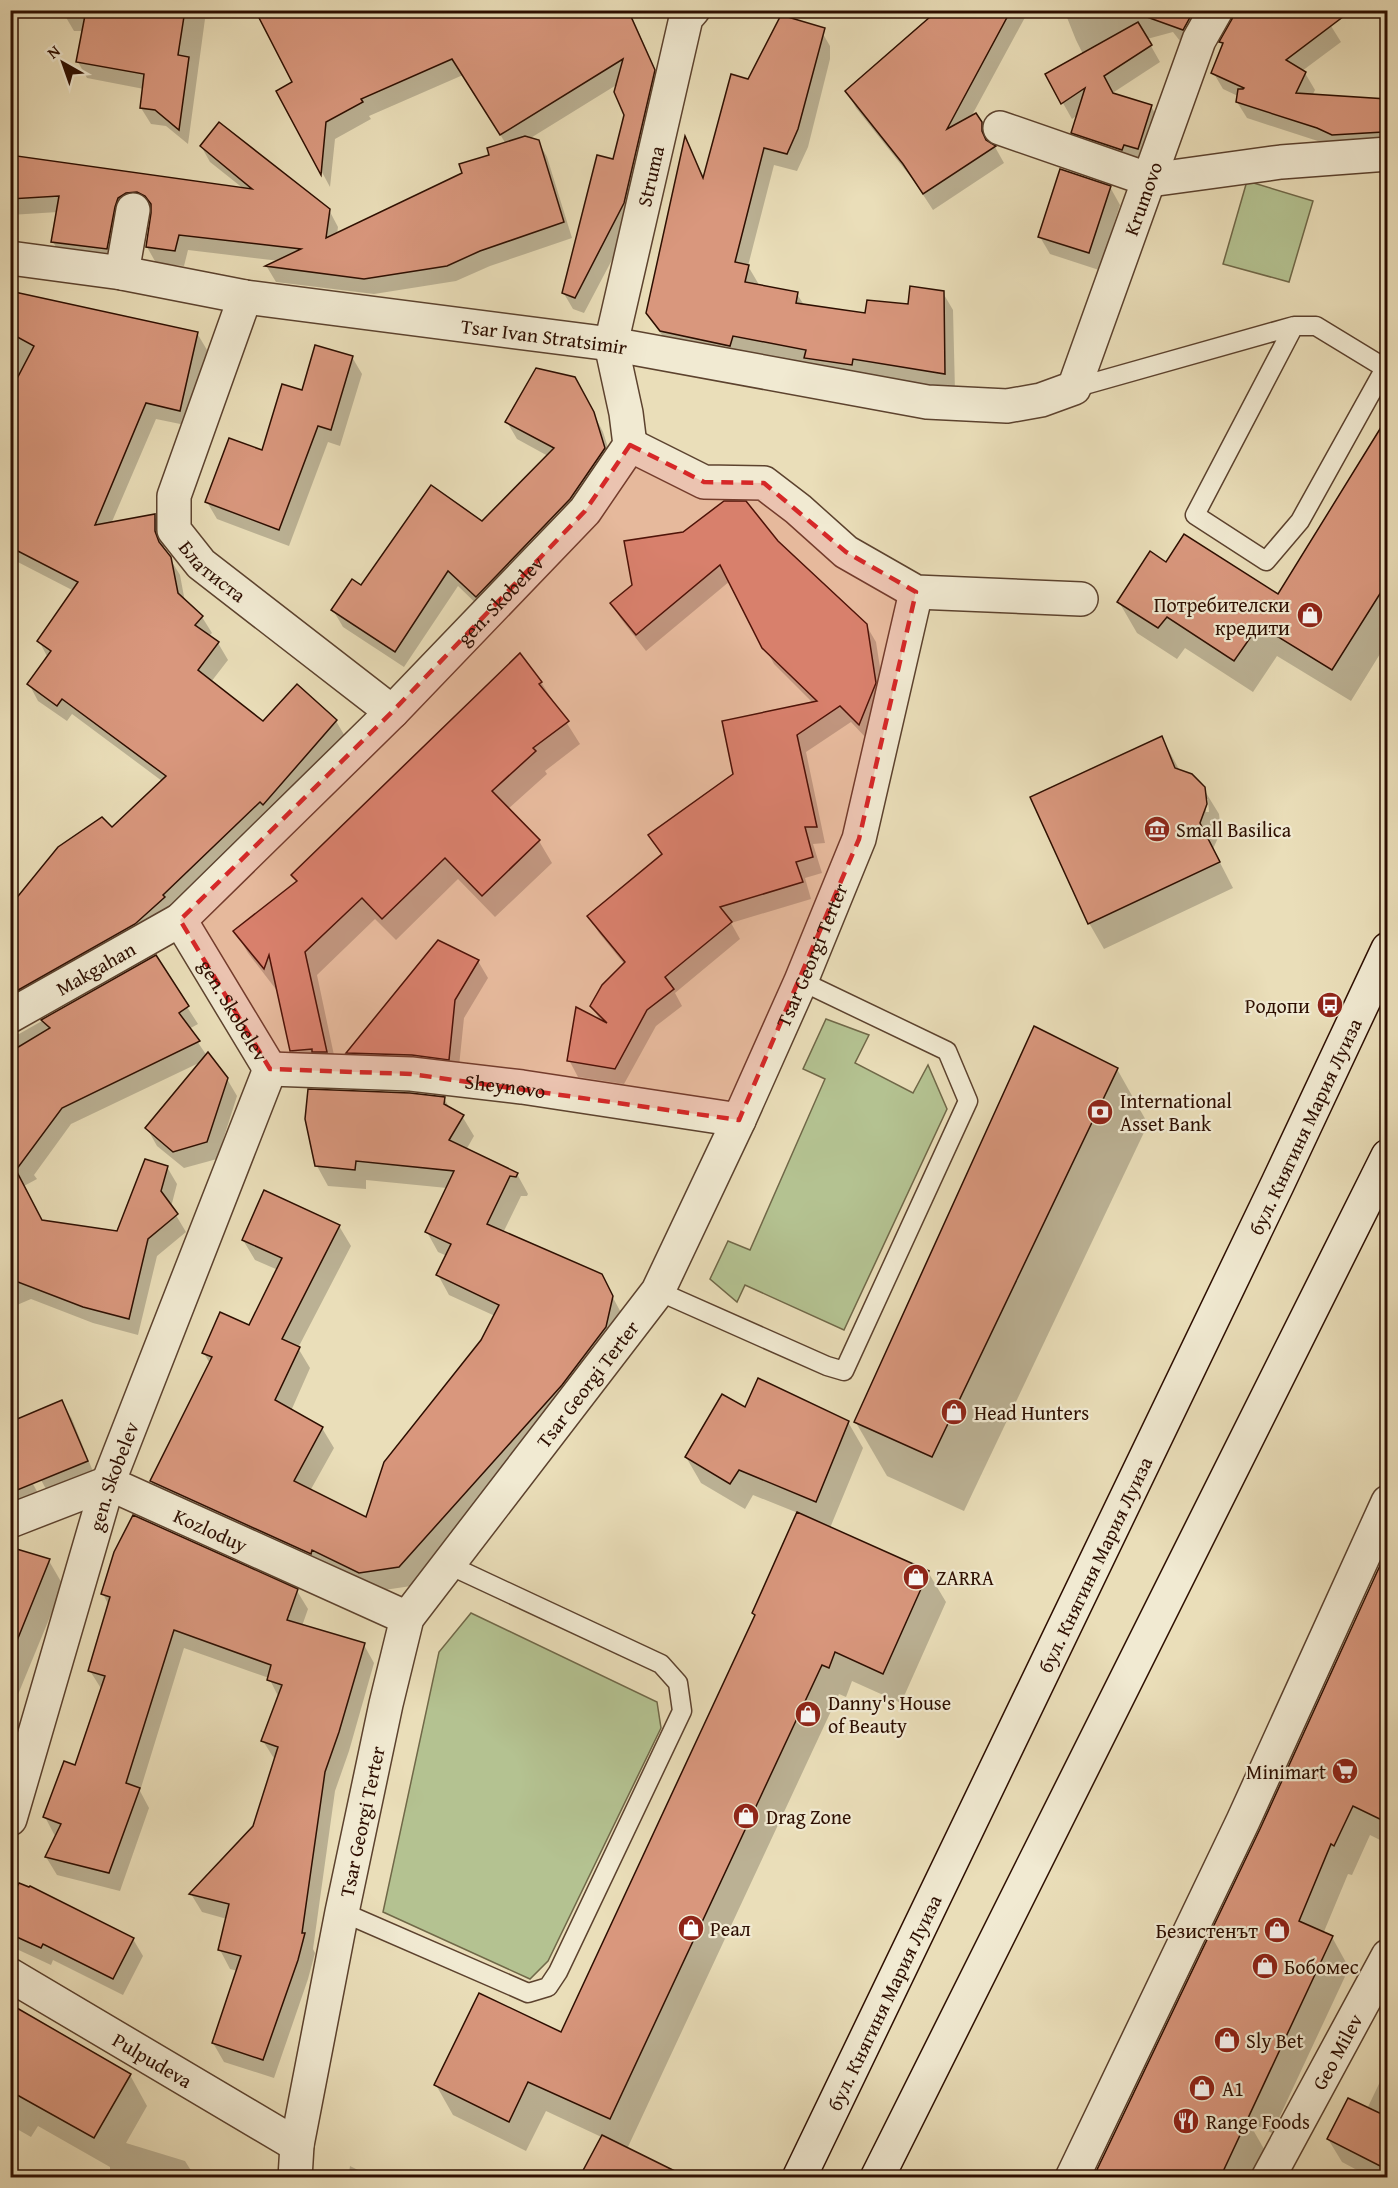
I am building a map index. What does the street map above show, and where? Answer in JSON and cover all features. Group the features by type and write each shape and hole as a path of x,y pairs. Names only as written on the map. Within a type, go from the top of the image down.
{"street":[{"name":"Krumovo","path":"1074,388 1199,40 1216,10"},
{"name":"Struma","path":"611,344 686,13"},
{"path":"1000,128 1150,180 1281,162 1388,154"},
{"path":"122,273 133,210"},
{"name":"Tsar Ivan Stratsimir","path":"10,258 122,273 244,297 611,344 927,402 1006,406 1041,400 1074,388"},
{"name":"Блатиста","path":"244,297 174,496 174,530 201,564 392,712"},
{"path":"611,344 626,413 630,445 704,482 764,483 798,509 846,552 916,592 1081,599"},
{"name":"gen. Skobelev","path":"10,1819 108,1483 270,1069 180,920 392,712 585,511 630,445"},
{"name":"Tsar Georgi Terter","path":"295,2178 297,2145 342,1912 386,1704 407,1618 658,1291 739,1120 801,981 859,838 916,592"},
{"name":"Makgahan","path":"10,1016 180,920"},
{"name":"бул. Княгиня Мария Луиза","path":"799,2178 1278,1184 1388,949"},
{"name":"Sheynovo","path":"270,1069 411,1074 522,1087 739,1120"},
{"path":"877,2178 1388,1156"},
{"path":"10,1521 108,1483"},
{"name":"Kozloduy","path":"108,1483 407,1618"},
{"path":"1072,2178 1243,1821 1388,1502"},
{"name":"Geo Milev","path":"1268,2178 1387,1958"},
{"name":"Pulpudeva","path":"10,1975 297,2145"}],"lane":[{"path":"1074,388 1294,326 1316,326 1386,365 1300,520 1266,561 1195,515 1294,326"},
{"path":"658,1291 827,1366 844,1371 968,1101 947,1051 801,981"},
{"path":"342,1912 528,1993 548,1988 558,1972 682,1711 678,1683 661,1664 449,1565"}],"highlighted area":[{"path":"630,445 704,482 764,483 846,552 916,592 859,839 739,1120 411,1074 270,1069 180,920 392,712 585,511"}],"green space":[{"path":"1247,181 1313,201 1289,282 1223,264"},
{"path":"826,1019 869,1035 855,1063 913,1093 928,1065 947,1109 844,1330 745,1285 737,1302 710,1279 728,1241 750,1250 825,1079 803,1069"},
{"path":"471,1613 657,1702 661,1728 548,1961 530,1979 383,1912 439,1652"}],"building":[{"path":"86,10 185,10 178,55 189,57 179,130 155,110 140,108 144,74 76,62"},
{"path":"255,10 628,10 655,70 624,203 575,298 562,293 597,155 613,159 624,115 614,92 623,59 500,135 452,59 361,99 363,102 326,122 321,175 276,91 292,82"},
{"path":"938,10 1011,10 947,129 976,113 982,122 982,131 986,140 996,146 923,194 903,164 845,91"},
{"path":"1145,10 1194,10 1183,30 1144,16"},
{"path":"1235,10 1352,10 1286,60 1306,72 1296,93 1387,99 1383,132 1332,135 1236,102 1238,89 1244,88 1211,73 1223,43 1219,42"},
{"path":"781,15 825,28 798,129 787,154 764,148 735,262 749,265 745,282 798,292 796,303 865,313 867,300 908,304 910,286 944,291 945,374 853,359 852,365 804,358 806,350 733,336 730,346 660,331 646,313 685,136 703,178 731,74 748,79"},
{"path":"1138,22 1152,45 1104,76 1113,93 1152,105 1138,149 1124,145 1122,150 1071,133 1085,88 1061,104 1045,74"},
{"path":"219,122 330,209 326,238 462,173 459,164 489,155 487,148 525,136 539,140 564,222 480,251 447,266 364,279 265,266 301,249 179,235 175,251 146,247 151,204 145,196 137,192 126,193 118,198 107,249 51,242 59,196 10,199 10,155 252,189 200,146"},
{"path":"1060,169 1111,186 1089,253 1038,237"},
{"path":"10,291 198,332 180,411 146,403 95,525 155,514 155,531 159,542 171,557 178,593 203,616 195,625 219,642 198,670 263,721 297,684 337,720 263,805 260,802 135,924 13,993 10,991 10,906 58,847 102,817 112,827 166,776 62,699 57,706 27,684 51,651 37,641 78,582 10,547 10,392 34,346 10,333"},
{"path":"315,345 353,356 331,430 318,426 279,530 205,502 229,438 262,450 282,384 302,390"},
{"path":"536,368 575,377 594,412 605,448 570,499 476,597 448,571 395,652 331,610 352,579 361,585 431,485 482,521 554,448 505,422"},
{"path":"1388,416 1388,581 1332,670 1259,625 1234,661 1167,617 1158,628 1117,602 1150,551 1166,562 1184,534 1278,594"},
{"path":"724,501 746,501 778,541 867,624 876,683 859,725 840,706 797,735 817,827 805,827 813,857 796,862 803,882 720,907 732,922 665,977 674,989 647,1010 615,1069 567,1061 576,1007 607,1023 590,1006 602,985 625,962 587,916 662,854 648,835 733,774 722,721 817,701 762,648 720,565 636,635 610,603 632,585 624,541 683,532"},
{"path":"520,653 542,682 539,684 569,721 533,748 536,751 492,791 540,840 482,896 445,858 382,919 362,898 305,952 327,1052 312,1052 312,1049 290,1051 269,955 264,969 233,931 297,881 291,875"},
{"path":"1162,736 1175,768 1192,774 1205,787 1207,804 1200,823 1220,862 1088,924 1030,797"},
{"path":"438,940 479,960 455,1000 449,1060 412,1055 346,1053"},
{"path":"156,955 189,1006 179,1013 200,1041 62,1108 16,1170 42,1220 117,1231 145,1159 168,1166 161,1191 178,1214 148,1239 129,1319 83,1307 10,1279 10,1052 50,1028 41,1020"},
{"path":"1034,1026 1118,1068 932,1457 854,1422"},
{"path":"208,1052 228,1078 207,1142 173,1152 145,1128"},
{"path":"308,1089 410,1093 445,1097 444,1104 464,1115 449,1140 518,1173 516,1177 510,1176 487,1224 602,1274 613,1296 606,1327 562,1385 399,1567 359,1573 312,1550 311,1554 150,1481 212,1357 202,1353 220,1312 249,1325 282,1258 242,1240 264,1190 340,1225 282,1339 300,1347 275,1400 323,1427 294,1481 366,1517 384,1462 481,1340 499,1305 436,1275 451,1244 425,1232 454,1171 356,1161 355,1170 315,1166 305,1119"},
{"path":"758,1378 849,1421 816,1502 739,1470 730,1484 685,1457 722,1394 745,1407"},
{"path":"62,1400 88,1461 10,1493 10,1422"},
{"path":"797,1512 929,1571 883,1674 835,1652 829,1668 822,1665 610,2119 528,2082 509,2122 434,2085 479,1993 561,2032 755,1615 752,1613"},
{"path":"133,1515 298,1589 287,1620 365,1643 325,1772 302,1933 305,1933 298,1960 263,2060 212,2043 241,1956 218,1950 229,1904 189,1894 253,1826 278,1747 261,1741 282,1685 267,1680 271,1665 174,1630 126,1783 140,1788 109,1873 45,1857 61,1824 43,1817 64,1761 75,1765 105,1676 88,1671 110,1597 101,1594 114,1552"},
{"path":"10,1547 50,1559 12,1653 10,1653"},
{"path":"1388,1548 1388,1823 1353,1806 1334,1846 1331,1844 1299,1921 1333,1936 1220,2178 1093,2178 1260,1829"},
{"path":"19,1883 30,1886 134,1938 113,1979 43,1944 41,1948 10,1934 10,1901"},
{"path":"10,2004 131,2074 94,2138 10,2091"},
{"path":"1348,2098 1388,2117 1388,2170 1327,2139"},
{"path":"602,2135 689,2178 579,2178"}],"place":[{"name":"Потребителски кредити","path":"1310,615"},
{"name":"Small Basilica","path":"1157,829"},
{"name":"Родопи","path":"1330,1005"},
{"name":"International Asset Bank","path":"1100,1112"},
{"name":"Head Hunters","path":"954,1412"},
{"name":"ZARRA","path":"916,1577"},
{"name":"Danny's House of Beauty","path":"808,1714"},
{"name":"Minimart","path":"1345,1771"},
{"name":"Drag Zone","path":"746,1816"},
{"name":"Реал","path":"691,1928"},
{"name":"Безистенът","path":"1277,1930"},
{"name":"Бобомес","path":"1265,1966"},
{"name":"Sly Bet","path":"1227,2040"},
{"name":"A1","path":"1202,2088"},
{"name":"Range Foods","path":"1186,2121"}]}
